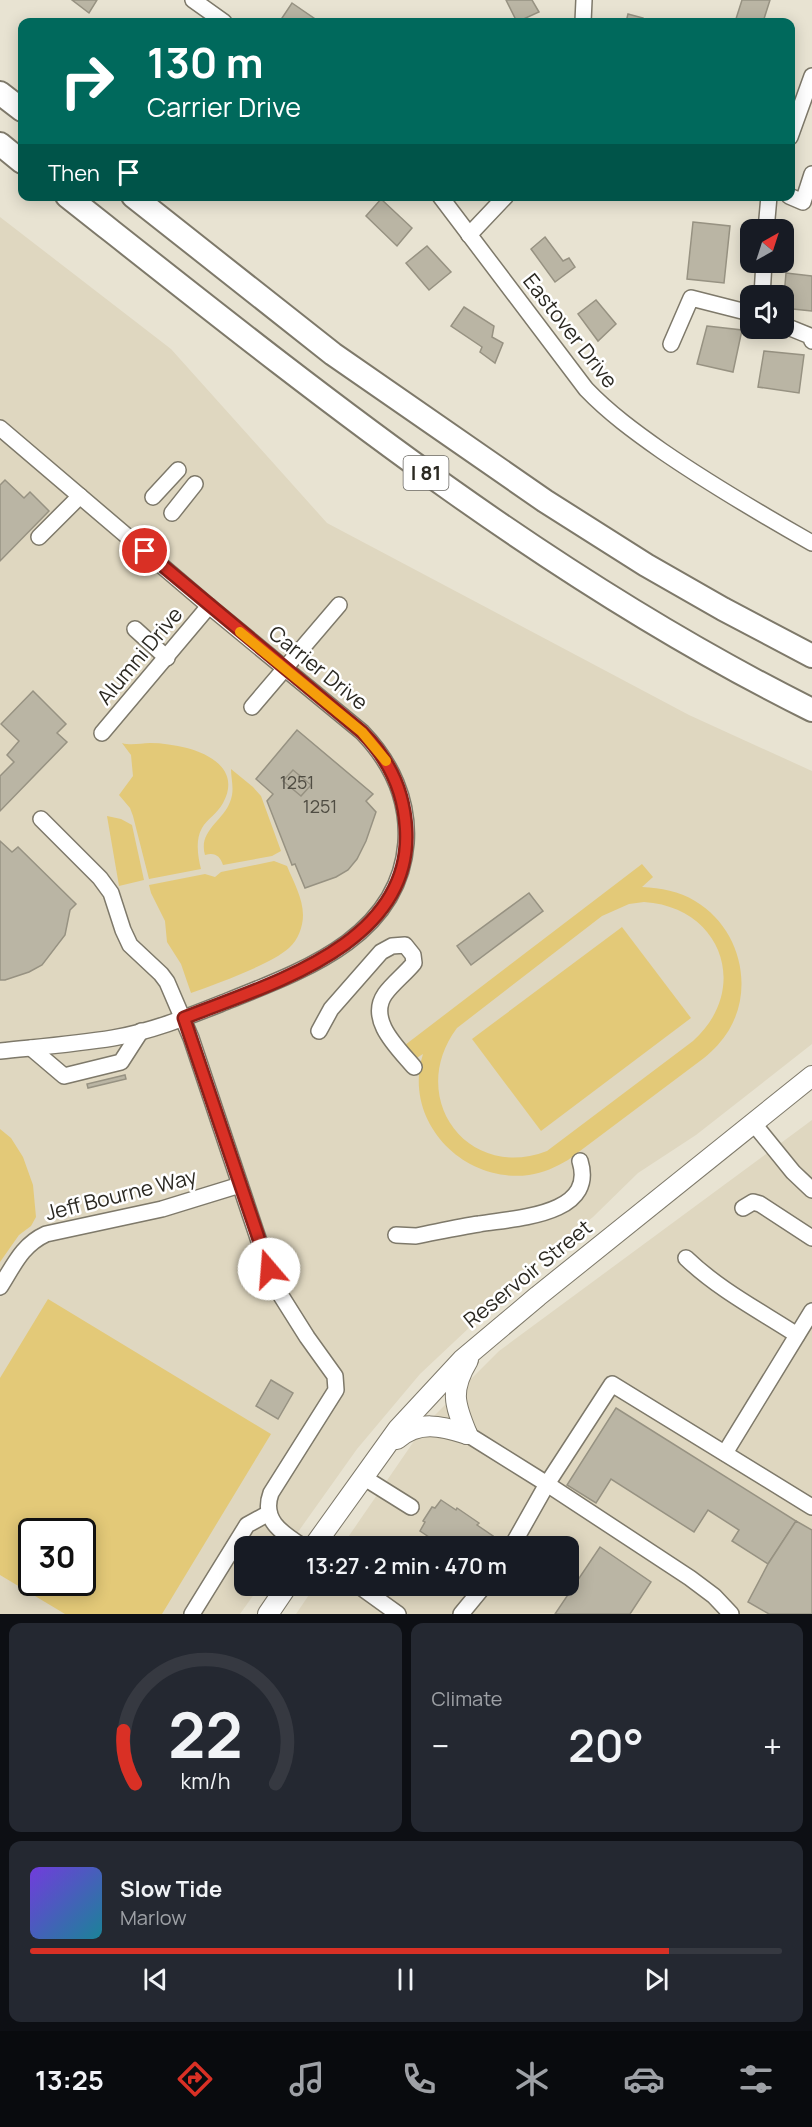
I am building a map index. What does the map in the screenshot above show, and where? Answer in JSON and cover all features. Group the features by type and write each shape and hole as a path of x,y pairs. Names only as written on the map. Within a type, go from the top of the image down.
{"highway":[{"path":"0,93 18,107"},
{"path":"0,144 18,159"},
{"name":"I 81","path":"73,201 345,414 473,506 674,635 812,710"},
{"name":"I 81","path":"139,201 333,354 545,501 646,565 812,656"}],"main road":[{"name":"Reservoir Street","path":"321,1536 377,1456 429,1393 478,1345 812,1076"},
{"path":"467,1434 458,1411 455,1391 478,1345"},
{"path":"377,1456 405,1432 417,1427 440,1426 467,1434"},
{"path":"268,1614 280,1596"}],"street":[{"path":"193,0 218,18"},
{"path":"583,18 584,0"},
{"path":"795,124 812,76"},
{"path":"795,199 803,202 812,174"},
{"name":"Eastover Drive","path":"444,201 586,390 603,407 685,467 751,509 812,543"},
{"path":"470,235 501,201"},
{"path":"767,219 768,201"},
{"path":"671,344 690,298 740,310"},
{"path":"794,329 810,336 812,341"},
{"name":"Carrier Drive","path":"0,428 209,606 362,732 376,747 390,768 400,790 406,819 406,848 401,872 389,899 352,939 293,975 184,1018 141,1031 114,1038 0,1051"},
{"path":"153,497 178,470"},
{"path":"172,513 195,484"},
{"path":"39,537 80,496"},
{"path":"252,706 339,605"},
{"name":"Alumni Drive","path":"102,733 209,606"},
{"path":"135,629 167,658"},
{"path":"41,819 100,878 111,893 130,945 162,974 184,1018 273,1283 335,1376 336,1390 268,1501 268,1513 271,1520 278,1530 287,1536"},
{"path":"319,1031 331,1009 381,952 392,946 405,945 413,955 414,963 386,993 379,1005 380,1019 388,1036 414,1067"},
{"path":"31,1048 64,1076 121,1062 141,1031"},
{"path":"754,1124 793,1172 812,1190"},
{"path":"396,1235 416,1236 549,1212 570,1200 579,1190 583,1172 580,1161"},
{"name":"Jeff Bourne Way","path":"0,1287 24,1249 30,1242 46,1233 162,1209 240,1185"},
{"path":"743,1208 753,1202 760,1204 812,1238"},
{"path":"687,1258 700,1272 797,1335"},
{"path":"725,1453 812,1311"},
{"path":"518,1536 612,1384 812,1508"},
{"path":"467,1434 548,1484 690,1578 714,1596 731,1614"},
{"path":"363,1477 411,1507"},
{"path":"192,1614 247,1525 268,1513"},
{"path":"373,1596 399,1614"},
{"path":"461,1614 476,1596"}],"shaded area":[{"path":"0,217 171,349 327,523 689,715 812,771 812,1044 696,1135 638,1173 593,1217 521,1276 525,1282 471,1326 420,1374 357,1449 295,1536 234,1536 234,1596 253,1596 240,1614 0,1614"},
{"path":"122,743 159,743 187,748 214,760 226,774 227,792 223,803 204,825 198,838 201,869 149,879 133,816 130,808 119,795 133,776 131,755"},
{"path":"231,769 261,796 281,851 272,856 223,865 217,855 205,855 204,847 208,833 230,802 233,789"},
{"path":"107,816 121,819 132,825 144,880 119,886"},
{"path":"274,861 287,866 301,902 302,924 295,941 289,948 269,961 191,993 181,964 167,942 165,921 149,885 205,874 215,877 221,872"},
{"path":"642,864 653,877 642,887 676,892 695,901 710,912 723,926 738,959 741,995 737,1013 729,1030 718,1045 568,1160 539,1173 504,1175 481,1169 460,1158 443,1143 430,1124 421,1102 419,1079 423,1054 415,1059 405,1045","holes":["644,902 671,907 693,919 709,934 720,954 724,975 721,998 711,1020 693,1041 547,1151 518,1157 492,1154 469,1144 452,1127 442,1105 438,1080 443,1054 457,1028 602,916 629,904"]},
{"path":"622,927 691,1018 541,1131 472,1039"},
{"path":"812,1120 812,1614 296,1614 308,1596 579,1596 579,1536 349,1536 425,1425 499,1351"},
{"path":"0,1129 11,1138 23,1157 33,1185 36,1217 31,1226 19,1235 0,1262"},
{"path":"48,1299 271,1434 162,1614 65,1614 35,1596 96,1596 96,1518 18,1518 18,1586 0,1575 0,1378"}],"building":[{"path":"72,0 97,0 89,13"},
{"path":"506,0 532,0 539,12 526,18 515,18"},
{"path":"742,0 770,0 764,18 736,18"},
{"path":"292,3 314,18 282,18"},
{"path":"628,14 643,18 627,18"},
{"path":"379,201 383,201 412,228 397,246 366,216"},
{"path":"693,222 730,226 724,283 687,279"},
{"path":"545,237 563,261 569,258 575,267 555,282 531,249"},
{"path":"427,246 451,272 429,290 406,263"},
{"path":"786,273 812,276 812,311 794,309 794,285 785,285"},
{"path":"596,300 616,324 598,341 578,314"},
{"path":"464,307 494,326 492,337 503,343 495,363 480,352 482,347 451,326"},
{"path":"707,326 740,330 733,372 697,364"},
{"path":"764,351 804,355 799,393 758,387"},
{"path":"5,480 24,498 30,492 49,511 0,561 0,485"},
{"path":"33,691 66,724 57,733 67,742 0,811 0,776 14,762 7,755 19,741 1,724"},
{"path":"297,730 373,794 366,801 376,812 366,841 357,859 348,870 336,877 305,888 295,864 292,865 267,801 273,794 256,779"},
{"path":"293,770 311,785 301,796 283,781"},
{"path":"0,841 12,852 18,847 76,904 70,910 65,935 42,965 5,980 0,980"},
{"path":"529,893 543,911 471,965 457,946"},
{"path":"125,1075 126,1079 88,1088 87,1084"},
{"path":"271,1380 293,1393 278,1419 256,1406"},
{"path":"616,1408 796,1521 768,1564 732,1541 739,1530 708,1510 694,1532 611,1479 596,1503 567,1485"},
{"path":"441,1500 479,1523 477,1525 493,1536 428,1536 420,1531 432,1507 435,1508"},
{"path":"796,1521 812,1530 812,1614 769,1614 748,1602 768,1564"},
{"path":"600,1547 651,1582 630,1614 555,1614 567,1596 579,1596 579,1578"}],"slow traffic":[{"path":"240,632 362,732 386,761"}],"route":[{"path":"145,551 362,732 376,747 390,768 404,807 407,835 401,872 389,899 368,925 344,944 293,975 184,1018 269,1269"}]}
